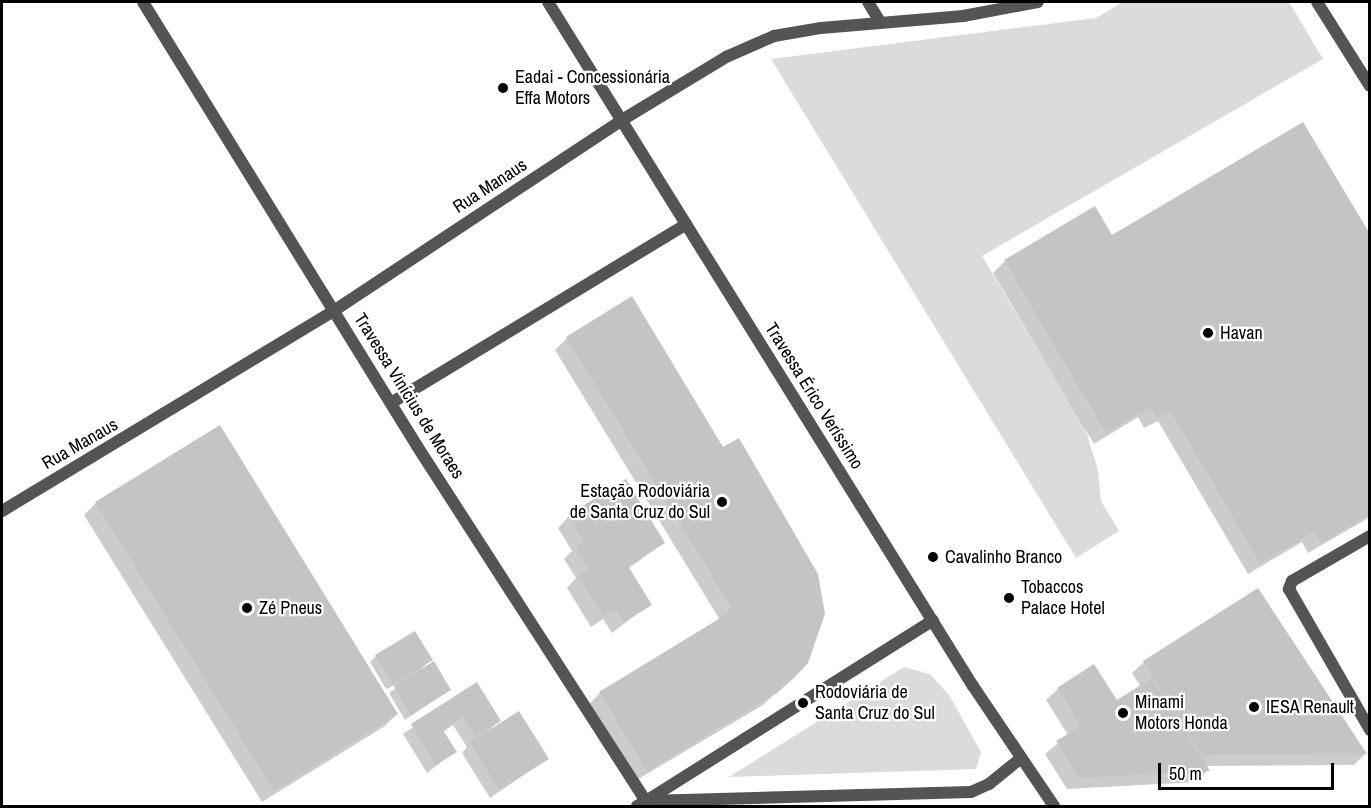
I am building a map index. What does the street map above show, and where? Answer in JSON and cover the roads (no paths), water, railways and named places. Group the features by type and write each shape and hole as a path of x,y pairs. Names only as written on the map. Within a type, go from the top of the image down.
{"street":[{"name":"Travessa Vinícius de Moraes","path":"143,2 643,805"},
{"name":"Travessa Érico Veríssimo","path":"548,2 1020,759 1054,807"},
{"path":"868,2 880,22"},
{"name":"Rua Manaus","path":"2,511 335,310 621,120 726,57 774,36 880,22 963,15 1038,2"},
{"path":"1317,2 1370,86"},
{"path":"392,403 686,224"},
{"path":"1370,536 1292,581 1289,589 1370,730"},
{"path":"643,805 933,620"},
{"path":"643,805 971,792 989,784 1020,759"}],"place":[{"name":"Eadai - Concessionária Effa Motors","path":"503,88"},
{"name":"Havan","path":"1208,333"},
{"name":"Estação Rodoviária de Santa Cruz do Sul","path":"722,502"},
{"name":"Cavalinho Branco","path":"933,557"},
{"name":"Tobaccos Palace Hotel","path":"1009,598"},
{"name":"Zé Pneus","path":"247,608"},
{"name":"Rodoviária de Santa Cruz do Sul","path":"803,703"},
{"name":"IESA Renault","path":"1254,707"},
{"name":"Minami Motors Honda","path":"1123,713"}]}
